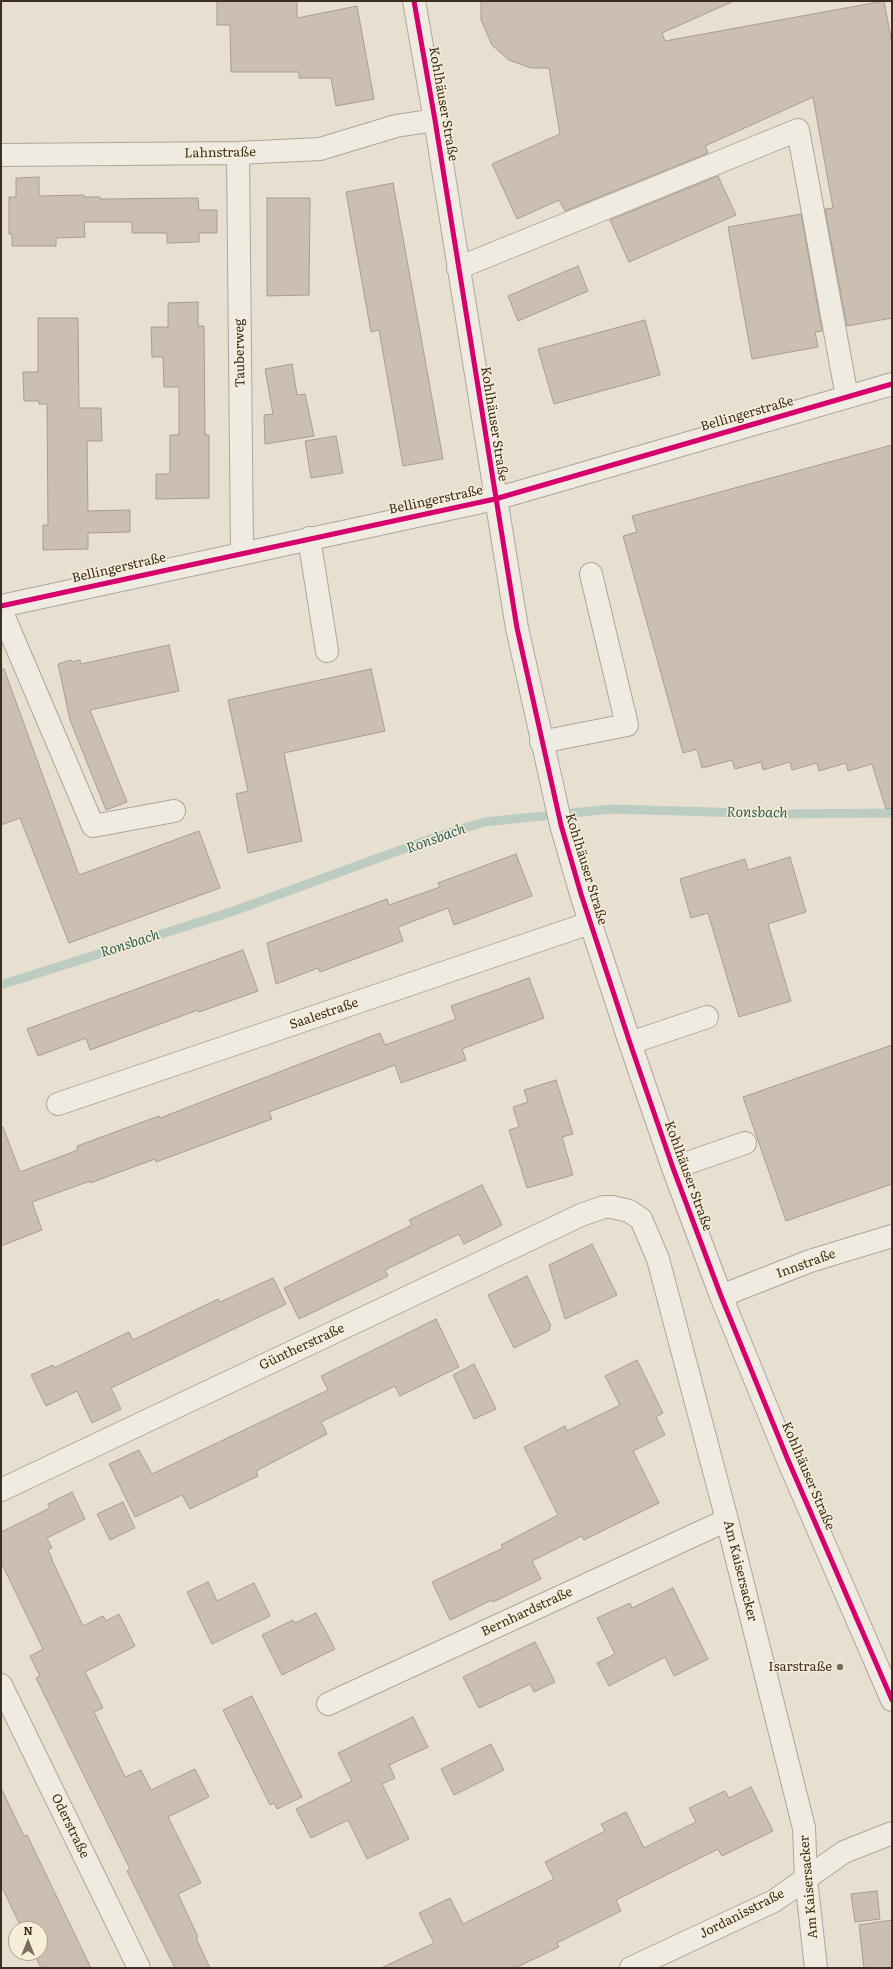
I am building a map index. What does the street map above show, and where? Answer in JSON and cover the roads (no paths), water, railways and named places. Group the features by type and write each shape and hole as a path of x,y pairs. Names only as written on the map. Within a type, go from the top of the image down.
{"street":[{"name":"Kohlhäuser Straße","path":"414,1 435,120 517,628 541,742 561,825 590,923 630,1043 673,1168 721,1296 788,1460 892,1700"},
{"name":"Lahnstraße","path":"1,155 238,153 320,149 396,126 435,120"},
{"path":"458,268 798,130 847,397"},
{"name":"Tauberweg","path":"238,153 242,552"},
{"name":"Bellingerstraße","path":"1,606 242,552 495,499 892,384"},
{"path":"309,538 327,651"},
{"path":"541,742 627,725 591,574"},
{"path":"1,610 93,826 174,811"},
{"name":"Saalestraße","path":"58,1104 590,923"},
{"path":"630,1043 707,1017"},
{"path":"673,1168 745,1143"},
{"name":"Güntherstraße","path":"1,1490 581,1215 604,1207"},
{"name":"Am Kaisersacker","path":"604,1207 612,1207 629,1211 641,1219 658,1259 727,1520 804,1828 806,1879 816,1968"},
{"name":"Innstraße","path":"721,1296 810,1261 892,1236"},
{"name":"Bernhardstraße","path":"328,1704 727,1520"},
{"name":"Oderstraße","path":"1,1685 139,1968"},
{"name":"Jordanisstraße","path":"631,1968 774,1901 844,1852 892,1833"}],"waterway":[{"name":"Ronsbach","path":"1,985 231,912 433,838 484,822 611,809 780,814 892,813"}],"place":[{"name":"Isarstraße","path":"840,1667"}]}
